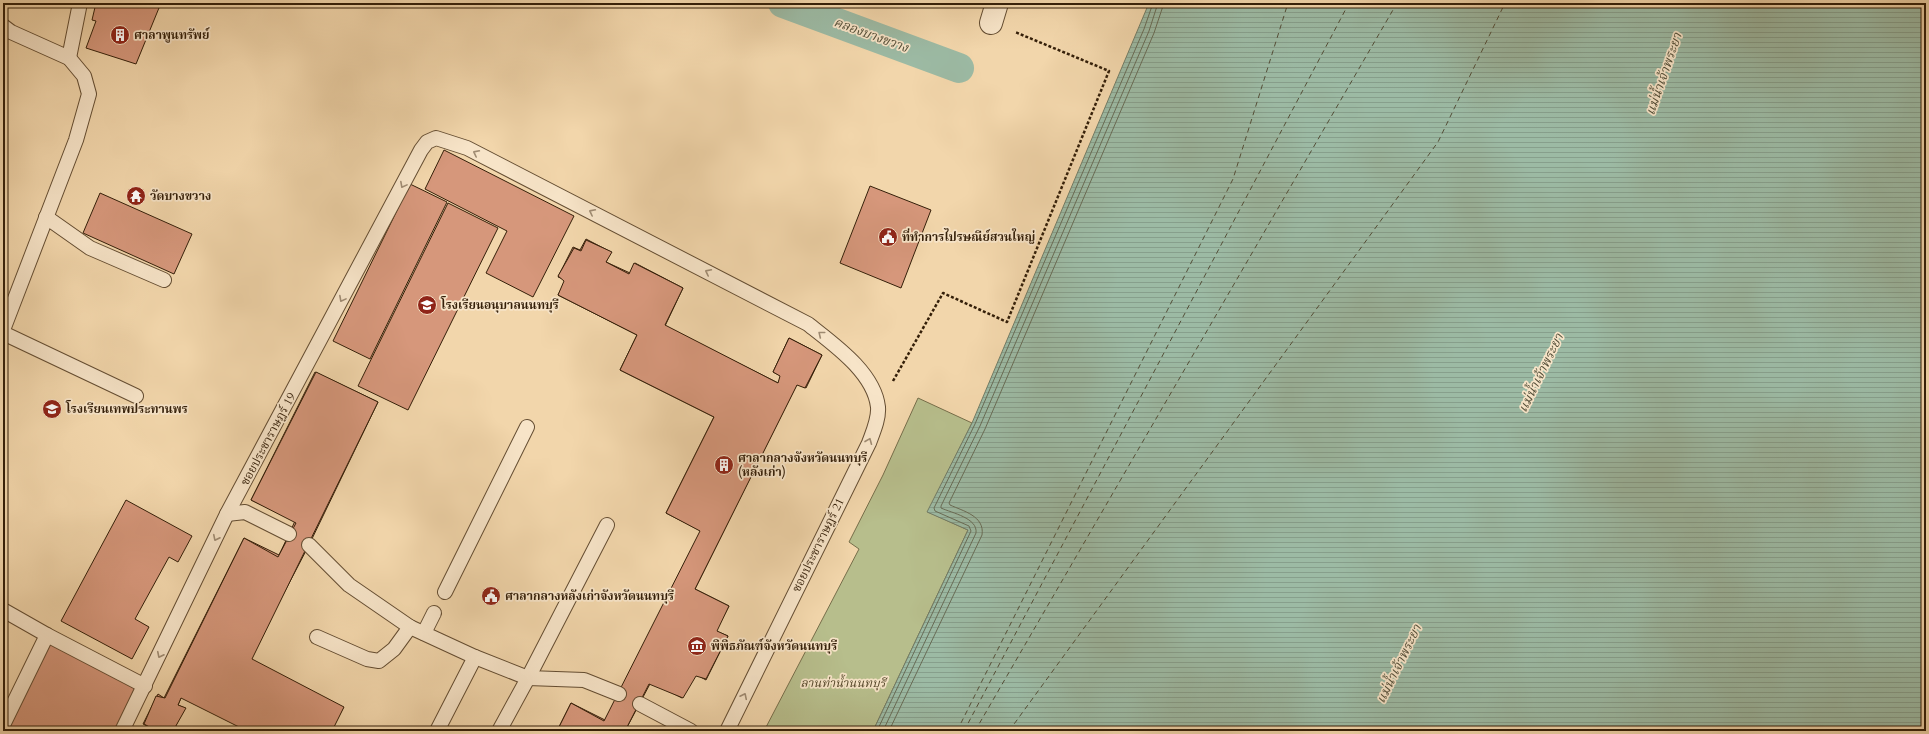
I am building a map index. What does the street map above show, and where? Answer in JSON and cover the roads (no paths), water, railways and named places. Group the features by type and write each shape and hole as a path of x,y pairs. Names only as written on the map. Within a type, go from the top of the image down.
{"lane":[{"path":"69,58 80,3"},
{"path":"3,26 11,32 69,58 84,76 89,94 76,140 3,332 136,396"},
{"name":"ซอยประชาราษฎร์ 19","path":"122,731 227,514 421,150 427,142 436,138 467,148 808,324 852,359 872,390 878,407"},
{"path":"46,217 90,248 164,280"},
{"name":"ซอยประชาราษฎร์ 21","path":"727,731 869,443 875,426 878,407"},
{"path":"445,592 527,427"},
{"path":"227,514 245,512 289,534"},
{"path":"499,731 607,524"},
{"path":"310,545 349,585 410,627 424,634 475,657 528,678 584,680 619,694"},
{"path":"3,610 47,635 145,686"},
{"path":"424,634 434,613"},
{"path":"317,637 367,659 379,661 394,649 410,627"},
{"path":"3,725 47,635"},
{"path":"437,731 475,657"},
{"path":"640,704 691,731"}],"water":[{"name":"แม่น้ำเจ้าพระยา","path":"1149,3 1926,3 1926,731 873,731 968,530 927,512 972,423"}],"waterway":[{"name":"คลองบางขวาง","path":"783,3 959,68"}],"place":[{"name":"ศาลาพูนทรัพย์","path":"120,35"},
{"name":"วัดบางขวาง","path":"136,196"},
{"name":"ที่ทำการไปรษณีย์สวนใหญ่","path":"888,237"},
{"name":"โรงเรียนอนุบาลนนทบุรี","path":"427,305"},
{"name":"โรงเรียนเทพประทานพร","path":"52,409"},
{"name":"ศาลากลางจังหวัดนนทบุรี (หลังเก่า)","path":"724,465"},
{"name":"ศาลากลางหลังเก่าจังหวัดนนทบุรี","path":"491,596"},
{"name":"พิพิธภัณฑ์จังหวัดนนทบุรี","path":"697,646"}],"park label":[{"name":"ลานท่าน้ำนนทบุรี","path":"843,683"}]}
